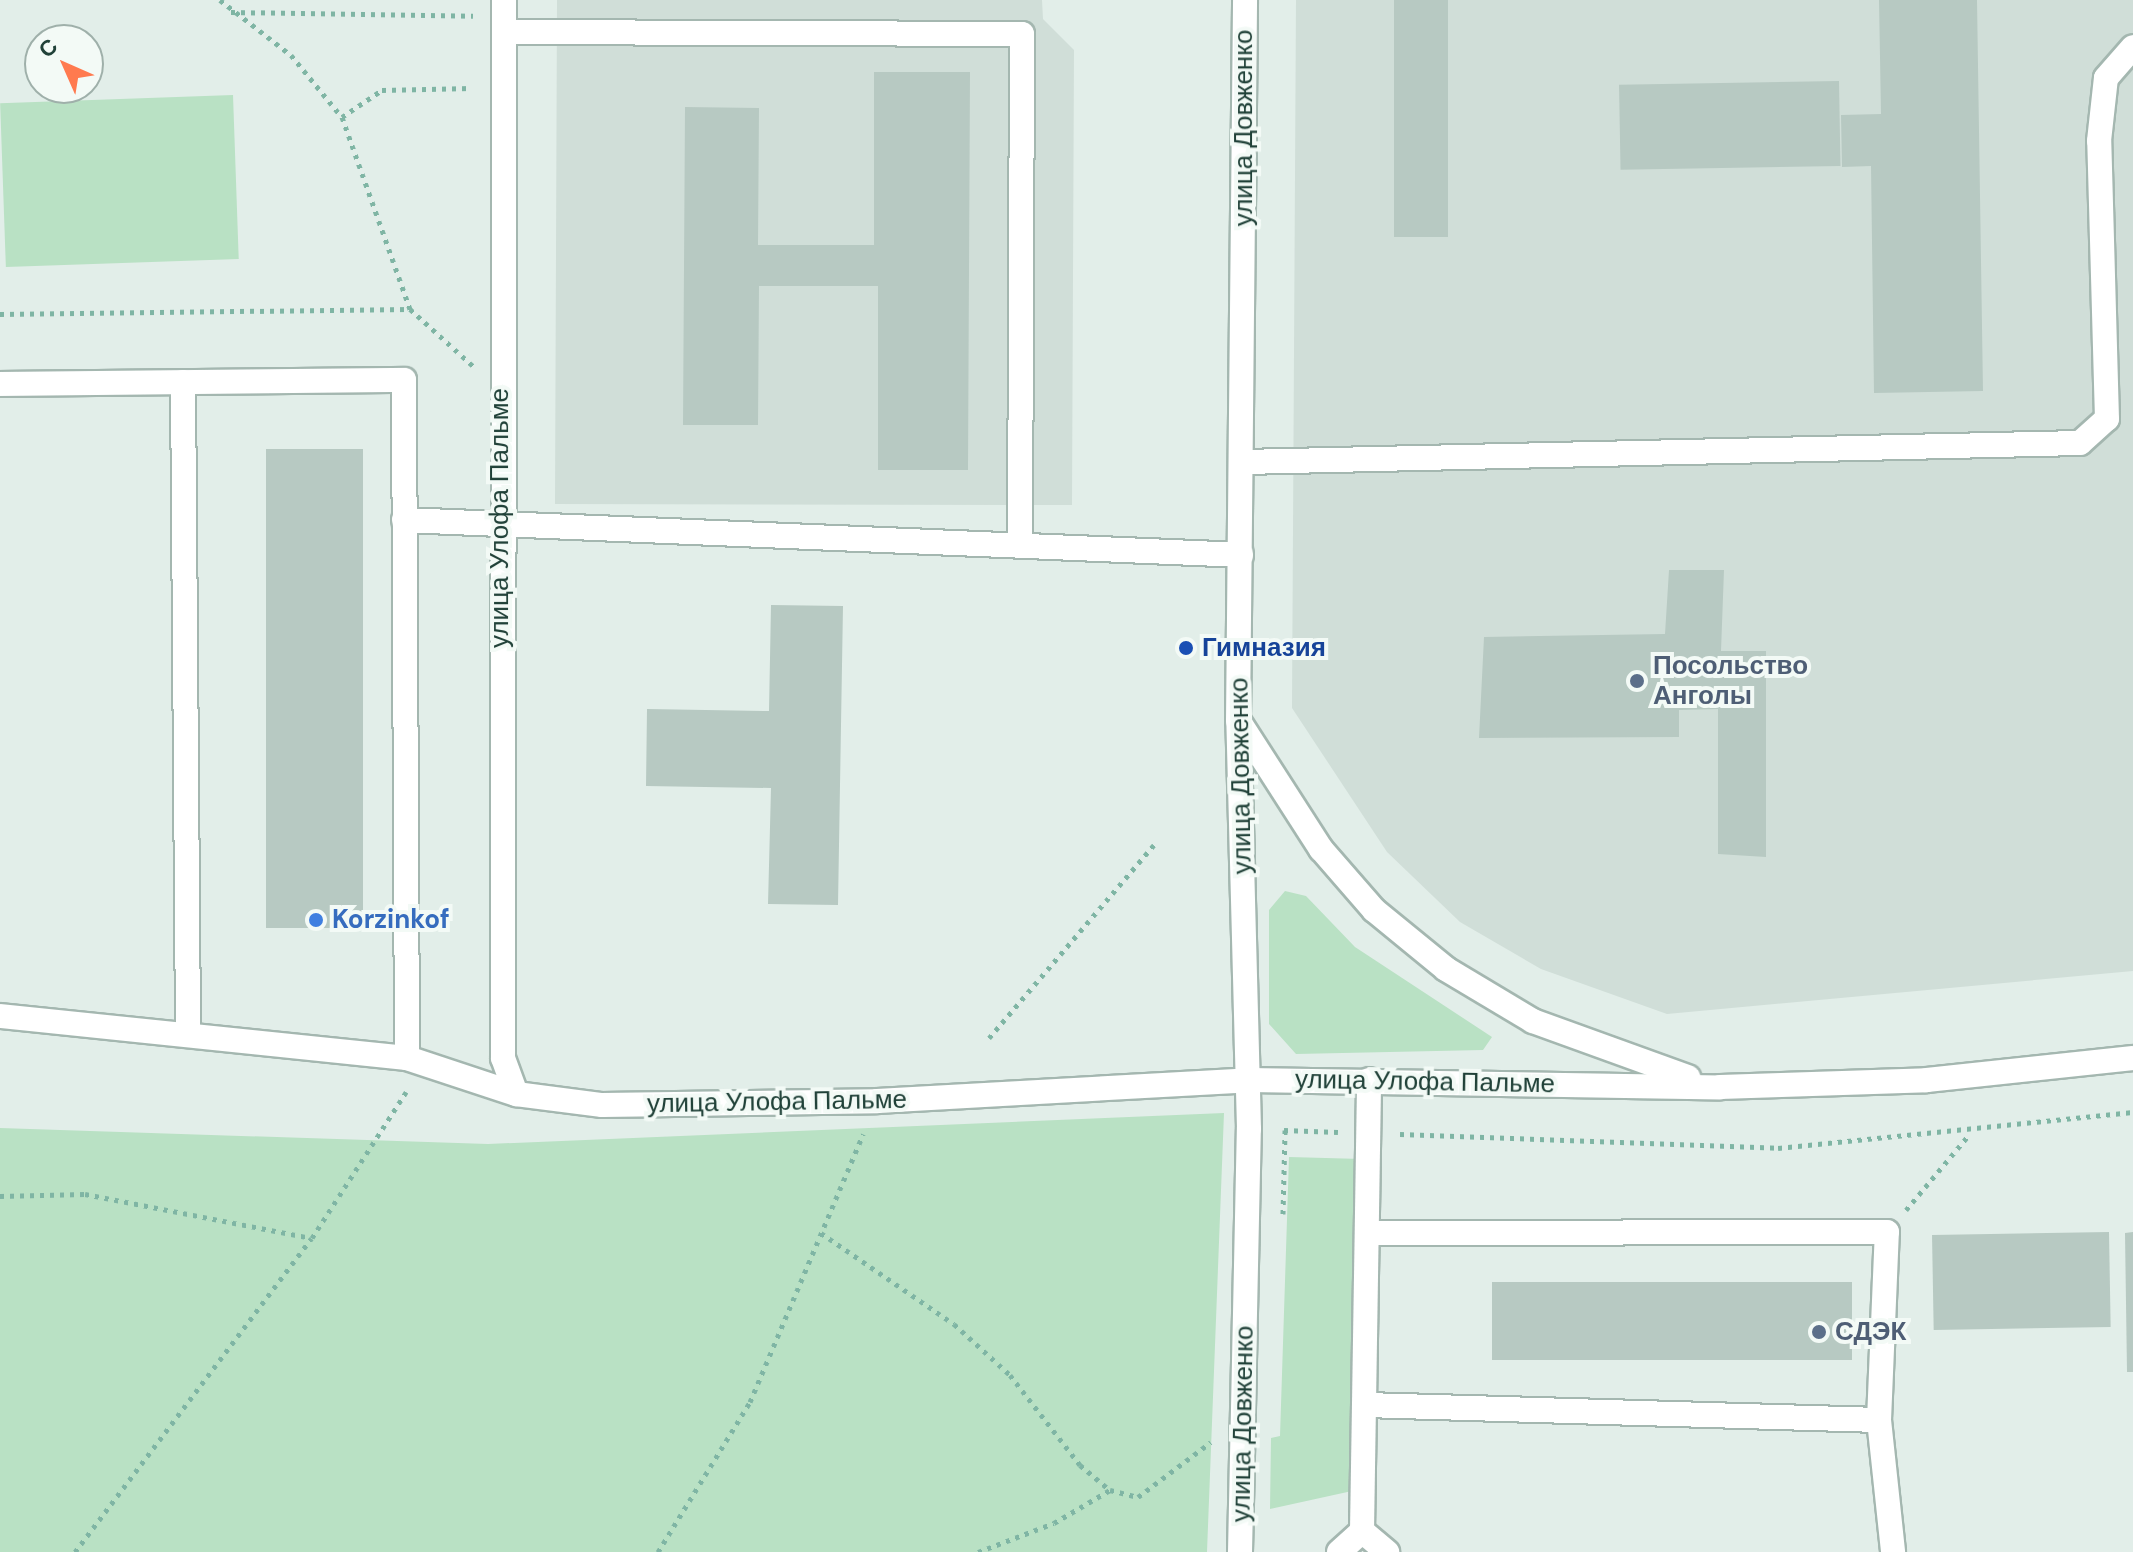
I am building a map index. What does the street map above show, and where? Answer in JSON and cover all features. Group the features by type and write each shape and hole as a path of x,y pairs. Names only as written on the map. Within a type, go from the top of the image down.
{"street":[{"name":"улица Довженко","path":"1240,1552 1249,1080 1238,721 1243,462 1245,0"},
{"path":"504,16 1022,34 1020,546"},
{"name":"улица Улофа Пальме","path":"504,16 498,524 503,1058 516,1094 602,1105 877,1101 1249,1080 1720,1087 1927,1080 2133,1058"},
{"path":"1243,462 2080,443 2107,419 2099,141 2106,78 2133,47"},
{"path":"0,384 404,380 404,520 418,1062"},
{"path":"183,382 188,1034"},
{"path":"404,520 1241,555"},
{"path":"1238,721 1321,849 1374,910 1446,969 1546,1027 1720,1087"},
{"path":"0,1016 188,1034 418,1062 516,1094"},
{"path":"1339,1552 1362,1531 1369,1080"},
{"path":"1367,1233 1887,1232 1879,1420 1893,1552"},
{"path":"1365,1405 1879,1420"},
{"path":"1362,1531 1387,1552"}],"path":[{"path":"220,0 230,12 291,55 342,117 410,309 500,391"},
{"path":"230,12 504,16"},
{"path":"342,117 382,90 503,87"},
{"path":"0,314 410,309"},
{"path":"989,1038 1154,845"},
{"path":"75,1552 312,1238 418,1062"},
{"path":"658,1552 750,1402 877,1101"},
{"path":"1385,1133 1767,1148 1970,1134 2133,1112"},
{"path":"1285,1130 1351,1132"},
{"path":"1887,1232 1970,1134"},
{"path":"0,1196 85,1194 312,1238"},
{"path":"821,1233 954,1324 1010,1375 1080,1465 1110,1490 1138,1497 1158,1488 1214,1440"},
{"path":"978,1552 1054,1523 1110,1490"}],"shaded area":[{"path":"557,0 1042,0 1043,19 1074,50 1072,505 555,504"},
{"path":"1296,0 2133,0 2133,971 1667,1014 1541,969 1460,922 1387,852 1292,708"}],"green space":[{"path":"233,95 239,259 6,267 0,103 104,104 104,100"},
{"path":"1285,891 1306,896 1355,947 1492,1037 1483,1050 1296,1054 1269,1024 1269,910"},
{"path":"1224,1113 1207,1552 0,1552 0,1128 488,1144"},
{"path":"1289,1157 1362,1159 1352,1491 1270,1509 1271,1438 1280,1436"}],"building":[{"path":"1394,0 1448,0 1448,237 1394,237"},
{"path":"1879,0 1977,0 1983,391 1874,393 1871,166 1842,167 1841,115 1881,114"},
{"path":"874,72 970,72 968,470 878,470 878,286 759,286 758,425 683,425 685,107 759,108 758,245 874,245"},
{"path":"1839,81 1840,166 1621,170 1619,85"},
{"path":"266,449 363,449 363,928 266,928"},
{"path":"1669,570 1724,570 1721,651 1766,651 1766,857 1718,854 1718,709 1679,710 1679,737 1479,738 1484,637 1665,634"},
{"path":"771,605 843,606 838,905 768,904 771,788 646,786 647,709 769,711"},
{"path":"2109,1232 2111,1327 1934,1330 1932,1235"},
{"path":"2133,1232 2133,1372 2127,1372 2125,1233"},
{"path":"1492,1282 1852,1282 1852,1360 1492,1360"}],"place":[{"name":"Гимназия","path":"1186,648"},
{"name":"Посольство Анголы","path":"1637,681"},
{"name":"Korzinkof","path":"316,920"},
{"name":"СДЭК","path":"1819,1332"}]}
